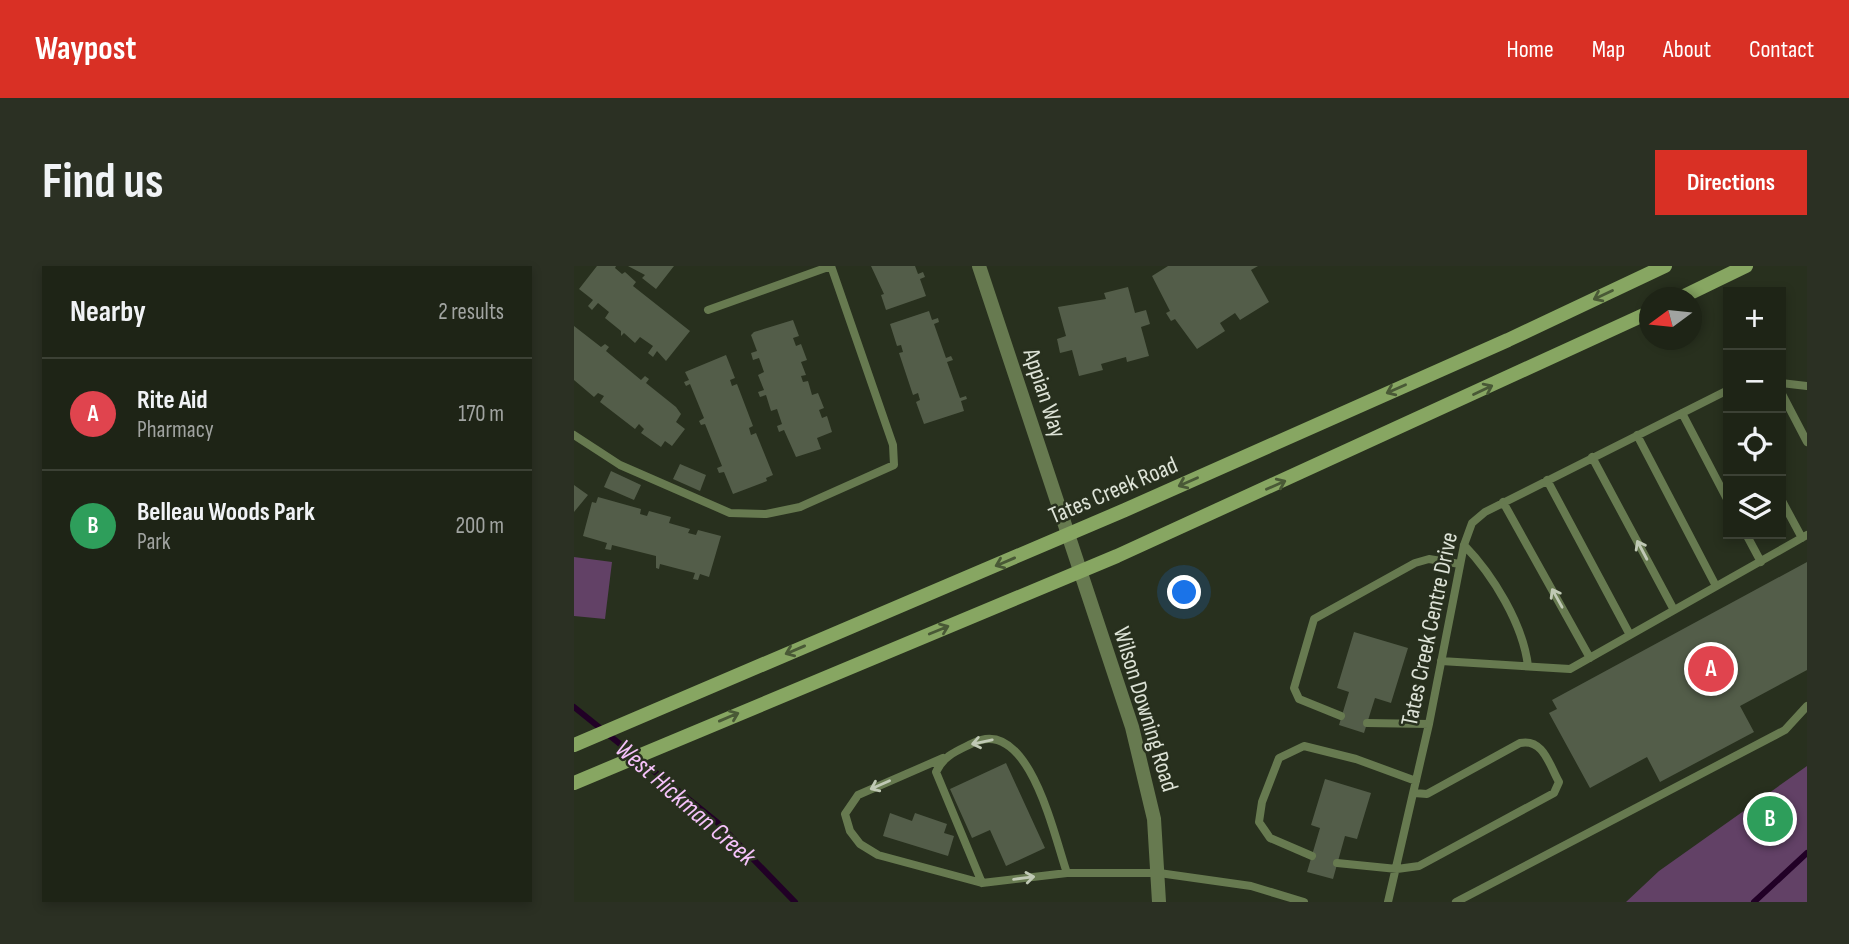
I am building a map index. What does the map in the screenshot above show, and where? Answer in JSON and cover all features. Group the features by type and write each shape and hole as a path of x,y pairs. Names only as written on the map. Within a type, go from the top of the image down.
{"main road":[{"name":"Tates Creek Road","path":"574,745 1067,534 1508,340 1665,266"},
{"path":"1702,287 1746,266"},
{"path":"574,783 1080,572 1336,458 1639,317"}],"street":[{"name":"Appian Way","path":"979,266 1067,534"},
{"name":"Wilson Downing Road","path":"1067,534 1132,727 1150,794 1159,873 1159,902"}],"lane":[{"path":"574,435 620,465 730,513 766,514 800,507 894,465 893,445 831,266 708,310"},
{"path":"1786,384 1807,386"},
{"name":"Tates Creek Centre Drive","path":"1388,902 1429,723 1464,545 1472,523 1503,502 1682,413 1723,396"},
{"path":"1786,402 1807,443"},
{"path":"1682,413 1723,491"},
{"path":"1637,435 1717,586"},
{"path":"1592,457 1674,610"},
{"path":"1547,480 1630,635"},
{"path":"1503,502 1590,658"},
{"path":"1441,661 1570,669 1805,537 1786,507"},
{"path":"1749,539 1761,562"},
{"path":"1464,545 1482,564 1525,643 1528,666"},
{"path":"1341,716 1299,699 1294,688 1314,619 1415,563 1429,559 1460,564"},
{"path":"1456,902 1785,730 1807,706"},
{"path":"1367,723 1429,723"},
{"path":"1067,873 1041,797 1021,753 1003,739 981,739 858,795 845,814 850,831 860,844 878,855 982,883 1067,873 1159,873 1251,886 1304,902"},
{"path":"1337,863 1397,869 1419,866 1553,793 1559,782 1539,745 1529,741 1427,794 1414,793"},
{"path":"1312,856 1270,838 1259,822 1262,803 1279,758 1304,746 1356,759 1416,781"},
{"path":"943,758 936,772 939,785 982,883"}],"shaded area":[{"path":"574,557 612,562 605,619 574,616"},
{"path":"1807,766 1807,902 1626,902 1659,871"}],"building":[{"path":"597,266 616,266 622,274 625,272 636,282 633,286 690,331 666,361 657,351 653,357 648,353 653,346 640,337 635,343 624,333 621,336 621,331 605,318 609,312 598,303 592,310 588,306 593,300 579,289"},
{"path":"628,266 674,266 656,289 642,278 645,275"},
{"path":"871,266 915,266 918,274 923,272 925,277 920,279 926,296 886,310 881,295 884,294"},
{"path":"1168,266 1258,266 1251,270 1269,302 1240,320 1235,313 1220,323 1225,331 1197,349 1175,319 1171,321 1166,313 1170,311 1152,276"},
{"path":"1128,287 1135,313 1146,310 1150,324 1141,327 1149,356 1127,362 1126,357 1101,364 1103,370 1079,376 1072,350 1060,353 1057,339 1066,336 1058,307 1106,299 1104,293"},
{"path":"929,311 932,320 938,318 939,322 934,324 946,358 951,356 953,360 947,362 960,398 966,396 967,399 961,401 964,411 924,424 916,402 920,400 918,393 913,395 899,353 903,352 901,345 897,346 890,324"},
{"path":"793,320 799,336 793,338 796,346 801,344 807,360 801,362 806,375 801,376 803,382 808,381 812,395 818,393 824,408 819,410 822,418 827,416 832,432 817,438 821,449 796,457 784,430 779,432 777,426 782,424 777,409 771,411 766,395 760,397 758,392 764,390 758,375 764,372 759,358 753,360 751,353 757,351 751,335 754,332"},
{"path":"574,326 601,347 605,344 609,347 606,351 641,380 645,376 649,379 646,383 676,407 681,414 676,422 685,429 672,446 665,441 661,447 641,433 644,429 639,424 635,429 600,402 604,396 598,393 594,397 574,380"},
{"path":"726,355 735,378 730,380 732,386 737,384 753,426 749,428 751,435 756,433 773,475 766,478 767,481 733,494 724,472 719,473 717,468 722,466 705,424 701,425 699,421 704,418 690,384 686,386 684,382 689,380 685,372"},
{"path":"680,464 706,475 700,491 673,479"},
{"path":"611,471 641,485 634,500 604,487"},
{"path":"574,485 588,495 574,512"},
{"path":"598,497 641,509 640,514 647,516 649,511 671,517 669,523 690,529 688,533 696,535 698,530 721,536 709,577 700,574 698,580 693,579 695,573 660,564 659,569 656,568 656,556 612,545 611,550 605,549 607,543 583,536 592,502 596,503"},
{"path":"1807,562 1807,670 1740,706 1754,732 1660,782 1647,757 1590,788 1549,713 1557,709 1552,700"},
{"path":"1354,632 1408,648 1391,703 1375,698 1364,733 1339,725 1349,692 1337,688"},
{"path":"1006,763 1045,848 1006,866 990,830 972,838 950,789"},
{"path":"1325,779 1371,793 1357,839 1345,836 1333,879 1307,872 1320,828 1311,825"},
{"path":"890,813 912,821 915,813 947,824 944,833 954,836 948,856 883,836"}],"waterway":[{"name":"West Hickman Creek","path":"574,707 717,822 795,902"},
{"name":"West Hickman Creek","path":"1754,902 1807,853"}],"place":[{"name":"Rite Aid","path":"1711,669"},
{"name":"Belleau Woods Park","path":"1770,819"}]}
